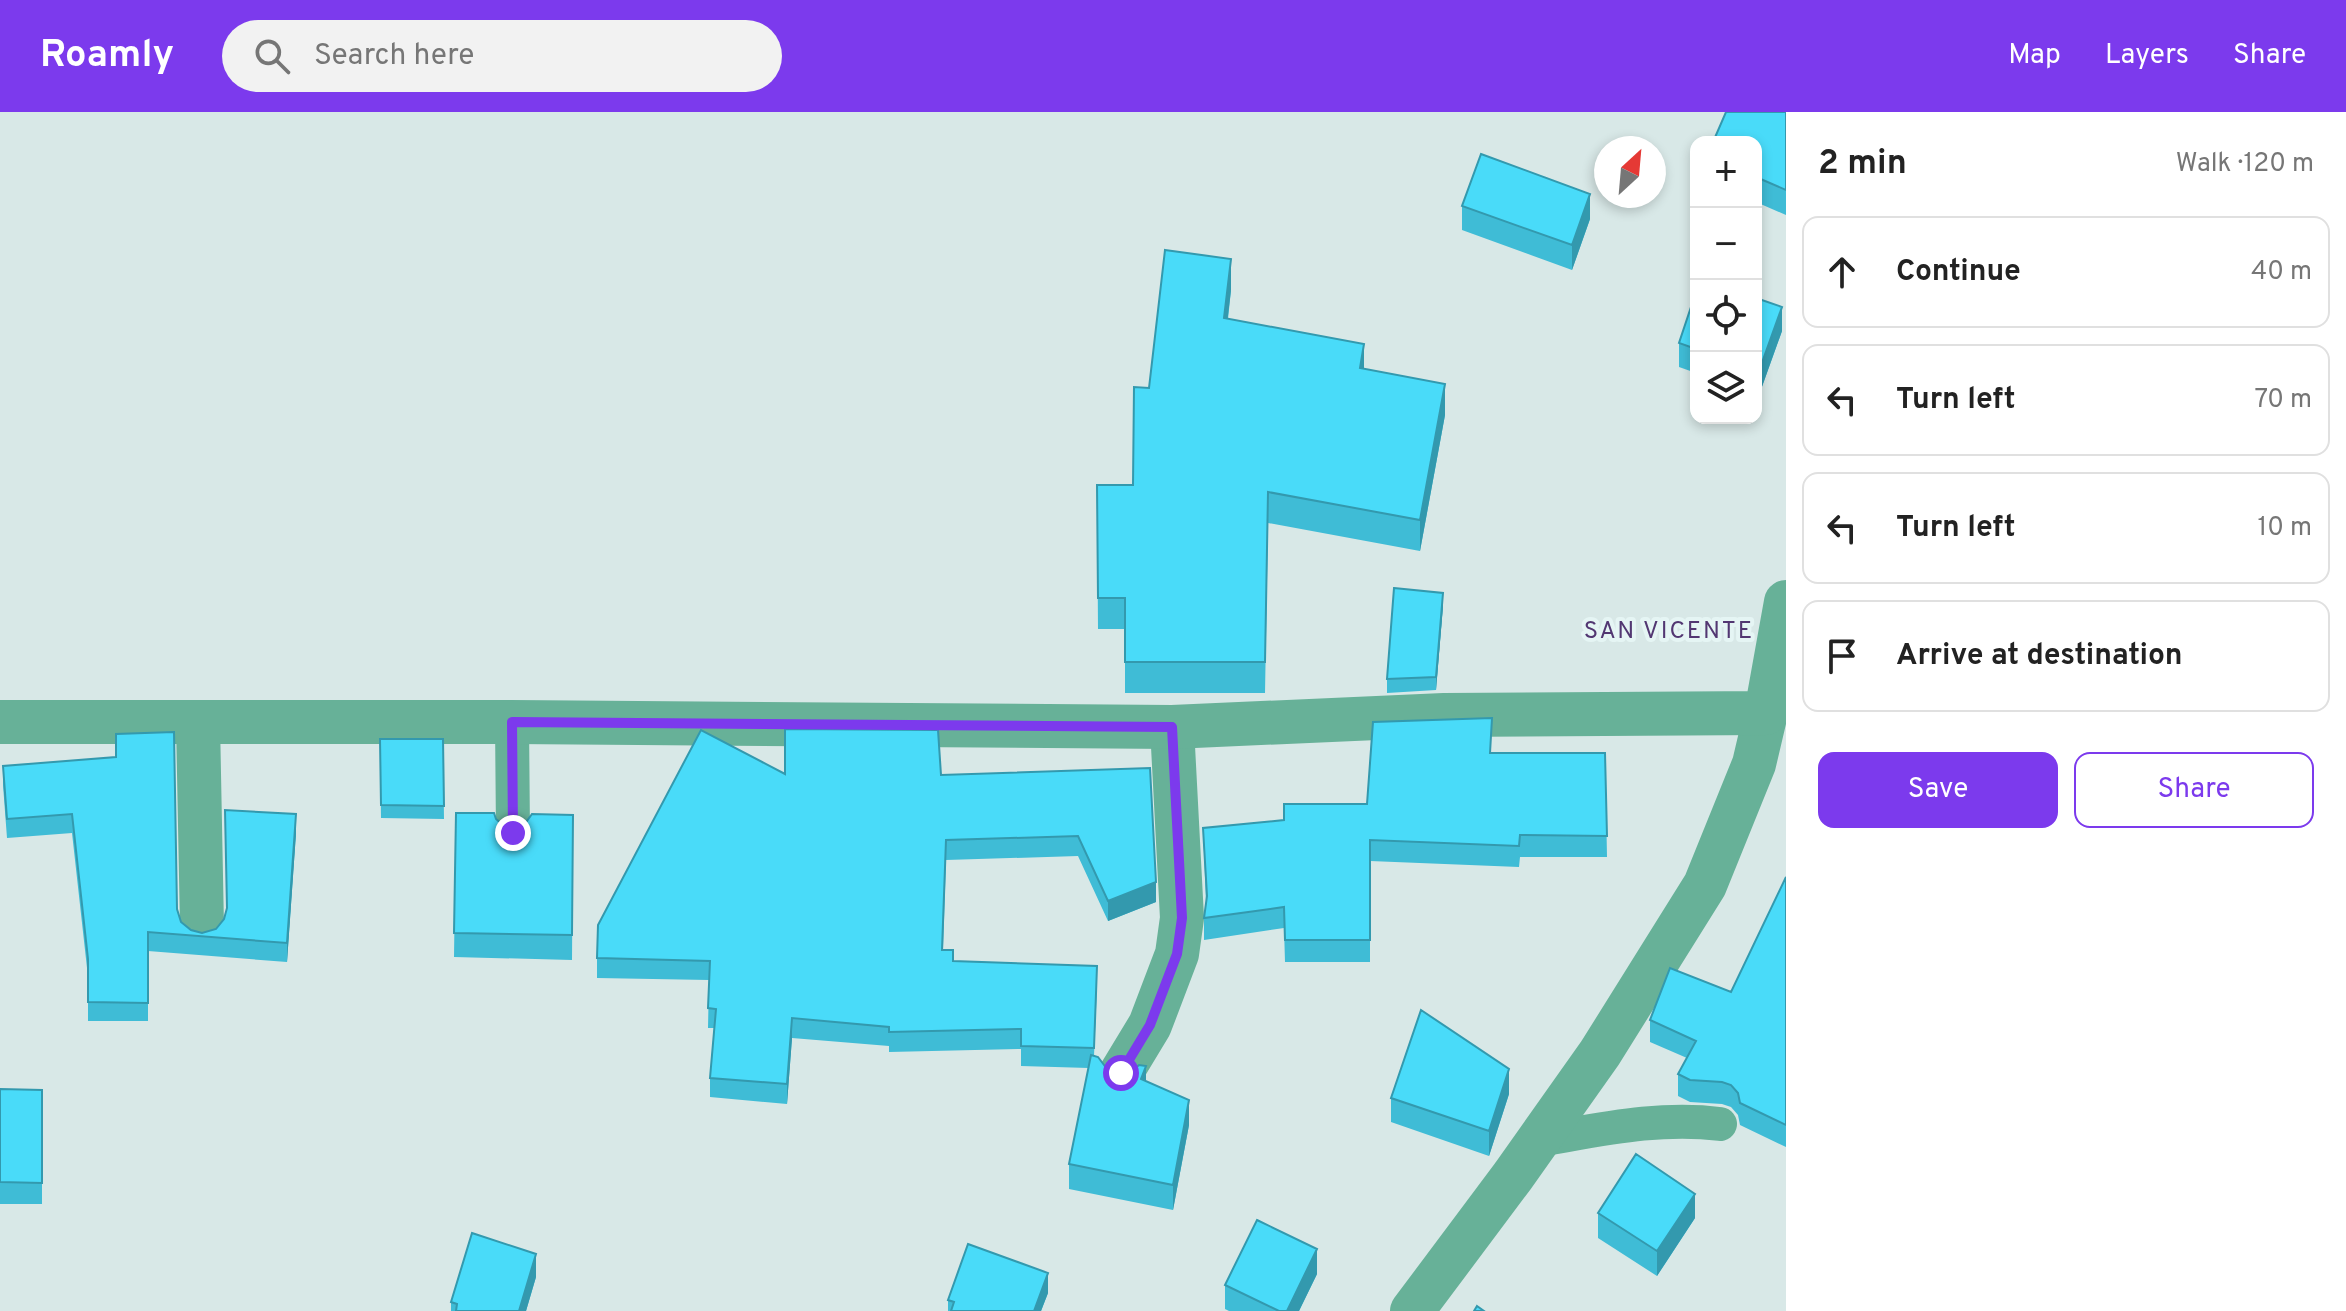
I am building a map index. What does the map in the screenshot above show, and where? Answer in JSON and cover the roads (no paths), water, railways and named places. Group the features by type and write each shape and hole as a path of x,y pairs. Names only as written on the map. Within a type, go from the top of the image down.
{"street":[{"path":"1412,1311 1600,1053 1705,885 1754,764 1786,602"},
{"path":"0,722 1172,727 1444,715 1766,713"},
{"path":"198,722 202,927"},
{"path":"1121,1073 1150,1025 1177,954 1182,918 1172,727"}],"lane":[{"path":"512,722 513,833"},
{"path":"1539,1140 1659,1122 1686,1120 1720,1124"}],"district":[{"name":"SAN VICENTE","path":"1669,630"}]}
